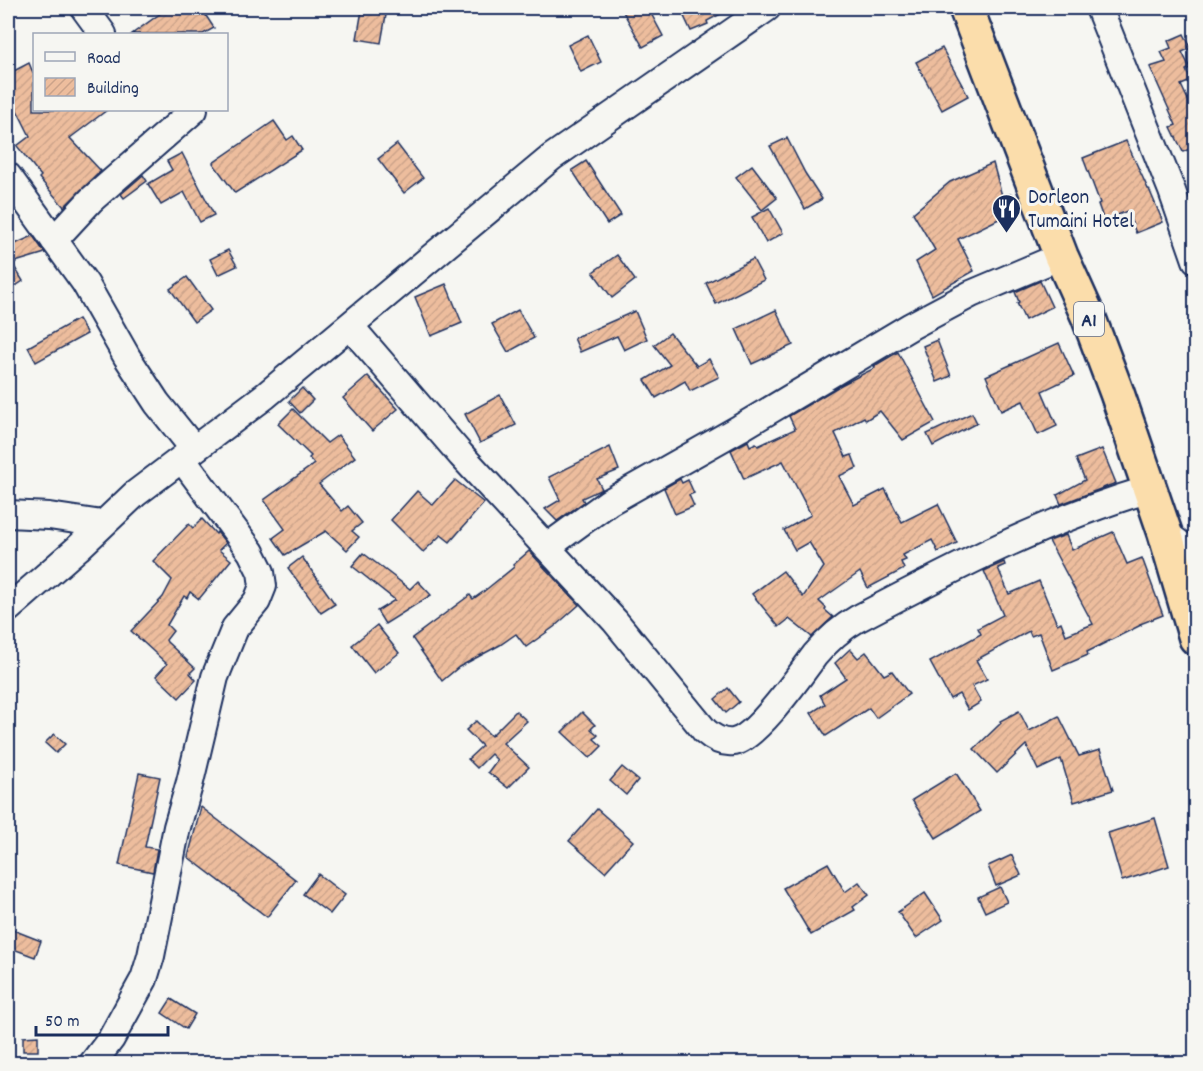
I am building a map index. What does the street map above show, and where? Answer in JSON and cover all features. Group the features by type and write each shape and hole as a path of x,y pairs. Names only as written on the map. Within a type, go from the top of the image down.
{"highway":[{"name":"A1","path":"966,8 1061,256 1088,316 1165,533 1196,638"}],"street":[{"path":"84,8 102,33"},
{"path":"8,609 78,549 135,494 265,396 552,157 767,8"},
{"path":"1099,8 1172,191 1196,260"},
{"path":"54,240 91,200 193,111"},
{"path":"8,176 85,282 140,378 250,552 261,572 263,586 257,601 235,628 215,677 177,827 144,979 111,1039 92,1064"},
{"path":"547,547 609,502 741,428 911,326 971,294 1061,256"},
{"path":"350,326 461,455 628,636 705,731 719,741 732,742 747,734 790,689 817,653 843,628 857,619 1026,534 1117,498 1150,489"},
{"path":"8,514 49,516 102,524"},
{"path":"1165,533 1196,556"}],"building":[{"path":"168,8 201,8 214,28 205,33 133,33"},
{"path":"621,8 648,8 663,36 643,47"},
{"path":"680,8 732,8 707,21 708,24 691,31"},
{"path":"362,10 386,15 381,43 357,39"},
{"path":"1184,34 1191,48 1182,52 1190,68 1186,70 1191,81 1181,85 1196,117 1196,146 1183,152 1171,127 1176,125 1150,67 1166,62 1161,52 1171,48 1168,41"},
{"path":"588,35 601,62 581,72 568,45"},
{"path":"942,48 968,96 942,110 916,62"},
{"path":"29,63 33,73 33,111 106,111 70,138 101,171 64,207 39,178 41,176 17,146 30,136 15,106 8,110 8,74"},
{"path":"274,121 287,140 293,136 302,150 235,193 213,163"},
{"path":"787,138 805,173 822,199 805,209 770,146"},
{"path":"1126,141 1163,222 1136,233 1127,211 1104,221 1098,204 1100,203 1083,158"},
{"path":"397,144 423,178 404,193 378,159"},
{"path":"182,153 214,215 200,222 184,192 161,205 148,184 172,170 167,161"},
{"path":"586,161 621,215 607,224 572,170"},
{"path":"993,163 1002,196 1012,194 1015,211 958,239 974,271 932,295 916,262 935,250 913,213 950,182"},
{"path":"752,165 777,198 762,210 736,177"},
{"path":"143,175 147,181 124,198 121,194"},
{"path":"769,208 783,233 766,243 752,217"},
{"path":"33,236 45,253 12,263 23,281 8,291 8,247"},
{"path":"228,250 237,266 218,275 210,259"},
{"path":"617,255 635,280 612,298 593,272"},
{"path":"753,259 764,280 716,304 706,283"},
{"path":"187,277 211,310 194,322 170,289"},
{"path":"1040,281 1052,307 1025,320 1017,303 1019,302 1015,292"},
{"path":"446,284 462,323 431,336 415,297"},
{"path":"518,310 534,338 508,352 492,324"},
{"path":"776,310 793,345 752,364 736,329"},
{"path":"635,311 647,339 624,350 617,336 580,352 574,338"},
{"path":"78,319 87,334 36,362 28,347"},
{"path":"670,333 697,366 709,359 719,377 690,391 685,381 656,398 645,380 670,365 654,345"},
{"path":"937,340 951,376 937,382 923,346"},
{"path":"1059,343 1074,376 1042,391 1057,426 1038,435 1023,401 1001,411 986,376"},
{"path":"898,352 935,422 903,440 880,411 866,420 864,417 835,433 846,457 852,455 857,468 839,476 854,505 885,489 902,522 938,504 957,543 938,552 932,540 903,555 906,560 901,562 904,569 868,588 860,572 819,601 833,617 812,637 789,619 779,627 752,594 783,571 803,597 824,567 809,542 795,550 784,530 811,515 783,461 744,479 731,450 748,441 750,446 756,443 758,446 795,429 789,416 875,368 874,366"},
{"path":"368,376 398,409 372,431 343,398"},
{"path":"302,388 313,400 300,413 289,401"},
{"path":"500,395 516,425 480,443 465,414"},
{"path":"293,409 327,443 338,435 355,457 319,484 342,511 348,506 362,523 352,531 359,537 347,550 326,531 285,555 273,538 285,529 264,500 314,464 309,458 311,456 278,424"},
{"path":"972,413 977,423 933,446 927,434"},
{"path":"610,447 619,470 597,479 602,489 582,498 584,502 557,521 545,509 560,500 549,477"},
{"path":"1102,449 1116,483 1061,504 1057,495 1085,480 1076,459"},
{"path":"680,479 682,483 688,480 694,493 689,495 694,506 675,514 664,488"},
{"path":"455,480 484,503 450,542 441,535 423,552 391,520 417,491 433,505"},
{"path":"202,519 226,543 219,550 231,560 199,599 190,592 187,598 184,596 167,625 173,631 166,640 167,642 195,668 190,673 196,680 179,698 156,676 167,664 131,631 163,597 172,580 153,561 189,524 193,528"},
{"path":"1113,532 1127,564 1142,558 1163,615 1140,624 1087,652 1088,655 1053,670 1039,633 1031,636 1029,631 976,660 987,679 972,686 981,702 968,710 959,694 950,699 930,662 981,634 978,628 1003,615 984,571 1004,562 1005,565 998,568 1009,594 1039,581 1057,624 1061,622 1066,635 1093,624 1049,541 1066,535 1072,550"},
{"path":"529,551 579,605 526,647 516,634 459,667 442,681 412,638 470,595 473,599 483,592 514,567 513,565"},
{"path":"363,553 410,589 418,581 431,595 385,624 377,611 395,600 352,566"},
{"path":"302,557 335,604 321,613 288,568"},
{"path":"377,625 399,653 374,673 352,645"},
{"path":"850,649 858,658 866,652 884,675 892,671 909,694 876,718 869,708 826,736 811,713 825,704 820,695 846,678 835,663"},
{"path":"728,688 739,702 726,713 715,699"},
{"path":"516,711 527,721 503,743 529,767 508,788 488,772 497,760 491,754 477,768 468,759 482,746 466,730 476,721 491,736"},
{"path":"1019,711 1029,731 1059,716 1079,756 1100,750 1113,790 1074,802 1061,759 1038,770 1026,745 997,773 974,749 1001,723 1000,721"},
{"path":"582,712 595,725 591,729 598,735 594,739 602,746 590,758 562,732"},
{"path":"54,734 65,744 56,753 45,743"},
{"path":"622,767 638,780 626,795 610,781"},
{"path":"139,773 160,777 145,847 157,849 153,872 119,865"},
{"path":"956,773 980,811 936,838 912,800"},
{"path":"201,807 296,880 267,917 188,857"},
{"path":"597,809 633,841 605,872 569,841"},
{"path":"1155,818 1169,866 1122,881 1108,833"},
{"path":"1012,855 1021,875 996,886 988,866"},
{"path":"828,863 845,892 859,882 869,895 853,907 855,910 811,935 783,888"},
{"path":"318,874 345,895 330,914 303,894"},
{"path":"1000,887 1007,902 985,912 978,897"},
{"path":"925,893 943,920 916,938 898,912"},
{"path":"8,928 41,941 35,957 8,947"},
{"path":"171,999 195,1014 186,1029 162,1013"},
{"path":"38,1036 38,1051 23,1051 23,1037"}],"place":[{"name":"Dorleon Tumaini Hotel","path":"1007,234"}]}
